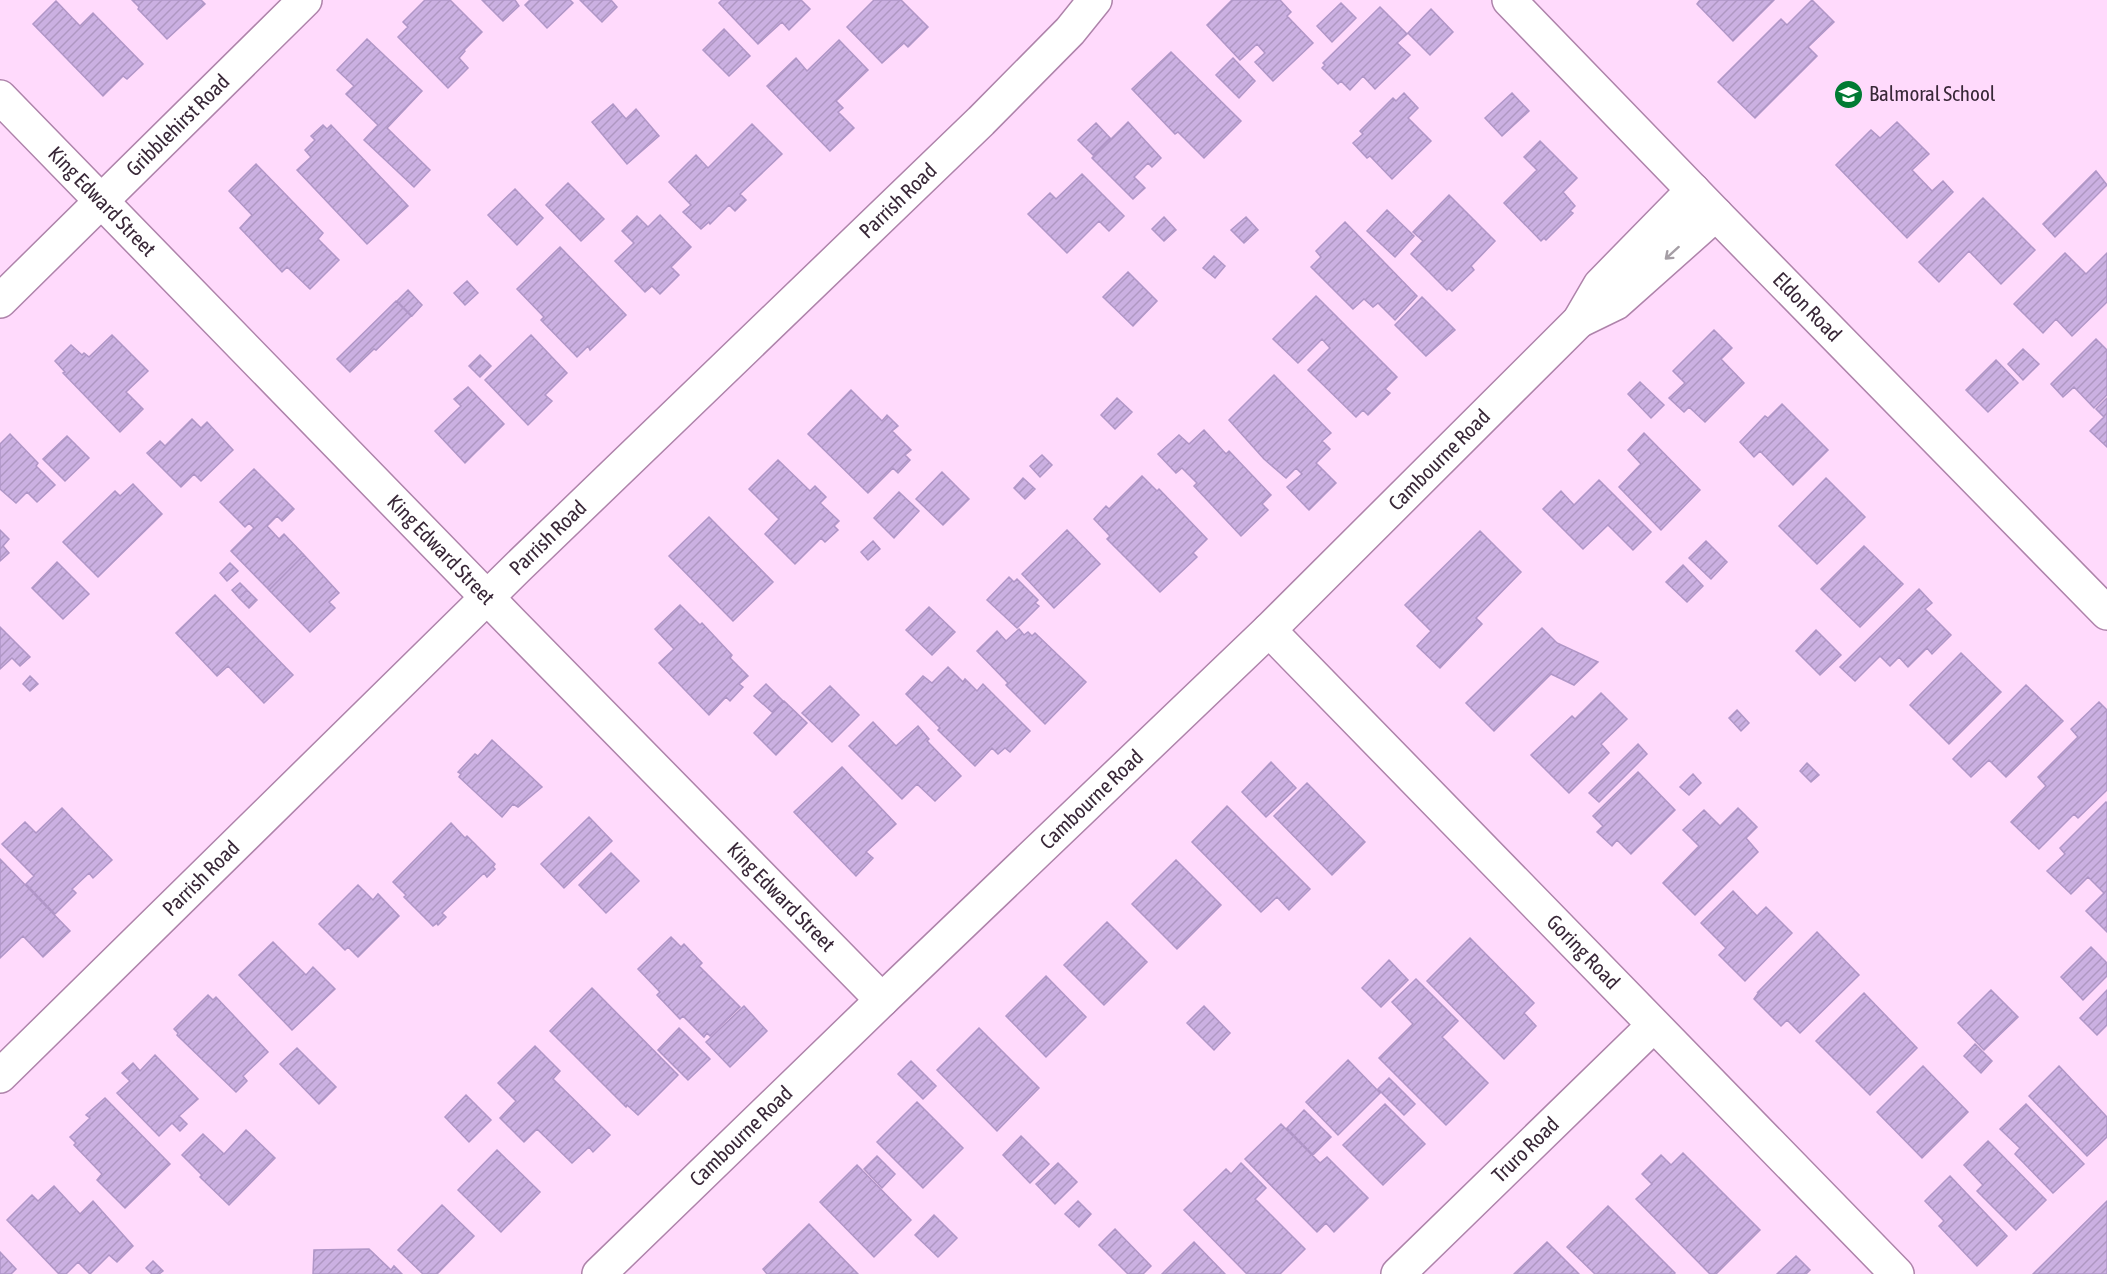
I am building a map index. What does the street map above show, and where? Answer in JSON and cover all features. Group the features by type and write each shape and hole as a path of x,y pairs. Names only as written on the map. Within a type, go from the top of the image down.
{"street":[{"name":"Gribblehirst Road","path":"0,301 306,0"},
{"name":"Parrish Road","path":"0,1076 487,597 981,121 1070,31 1095,0"},
{"name":"Eldon Road","path":"1509,0 2107,613"},
{"name":"King Edward Street","path":"0,97 882,1000"},
{"name":"Cambourne Road","path":"599,1274 1269,630 1579,321 1600,285 1693,190"},
{"name":"Cambourne Road","path":"1579,321 1616,303 1716,214"},
{"name":"Goring Road","path":"1269,630 1897,1274"},
{"name":"Truro Road","path":"1398,1274 1653,1026"}],"building":[{"path":"132,0 201,0 205,4 167,39"},
{"path":"425,0 450,0 482,32 459,58 468,68 448,88 398,37 408,27 403,22"},
{"path":"482,0 515,0 519,6 503,21"},
{"path":"530,0 570,0 573,3 547,28 525,5"},
{"path":"580,0 611,0 617,7 602,22"},
{"path":"722,0 801,0 810,9 789,30 782,22 758,44 719,3"},
{"path":"874,0 901,0 928,27 908,47 904,43 882,63 847,27"},
{"path":"1232,0 1280,0 1291,12 1287,16 1313,43 1273,81 1255,62 1265,53 1257,44 1240,60 1207,25"},
{"path":"1700,0 1774,0 1733,41 1697,4"},
{"path":"1812,0 1834,22 1808,47 1817,56 1755,118 1718,82 1781,19 1787,25"},
{"path":"56,1 80,26 93,13 143,64 127,79 123,76 103,96 33,24"},
{"path":"1341,3 1356,18 1332,42 1317,26"},
{"path":"1380,7 1407,34 1397,43 1410,55 1375,89 1363,76 1350,90 1341,81 1338,84 1322,68 1325,65 1323,63"},
{"path":"1431,9 1453,32 1430,55 1408,33"},
{"path":"724,29 750,56 729,76 703,50"},
{"path":"367,39 422,91 387,128 430,170 414,187 364,140 378,125 346,94 354,86 337,70"},
{"path":"839,40 868,70 836,101 843,108 838,112 854,128 830,151 767,86 796,58 807,71"},
{"path":"1171,52 1241,121 1204,158 1178,132 1175,134 1132,89"},
{"path":"1233,58 1255,81 1239,98 1216,75"},
{"path":"1404,93 1418,108 1408,118 1431,141 1392,179 1370,156 1367,158 1353,143 1363,134 1360,131 1393,98 1396,101"},
{"path":"1512,93 1529,111 1502,136 1485,118"},
{"path":"613,104 626,119 636,109 659,136 627,164 592,122"},
{"path":"1128,122 1161,158 1152,167 1148,163 1134,177 1145,188 1133,199 1092,158"},
{"path":"1897,122 1929,154 1912,170 1932,191 1943,181 1953,192 1907,238 1836,165 1871,130 1880,138"},
{"path":"1096,123 1110,138 1093,155 1078,140"},
{"path":"752,124 782,154 740,194 746,200 735,211 729,205 710,224 709,222 701,229 683,212 691,205 669,182 696,155 708,168"},
{"path":"323,125 327,129 331,125 408,206 367,244 297,170 311,157 305,150 315,140 311,136"},
{"path":"1540,141 1577,178 1563,192 1575,206 1570,211 1573,213 1546,240 1544,238 1541,241 1504,203 1537,170 1524,157"},
{"path":"256,164 323,233 318,239 339,260 310,289 287,267 282,272 240,228 252,215 229,191"},
{"path":"2096,171 2107,185 2055,237 2043,224"},
{"path":"1082,174 1124,216 1109,231 1099,221 1067,253 1028,214 1050,193 1056,199"},
{"path":"568,183 604,219 581,241 546,205"},
{"path":"515,189 543,218 517,245 488,215"},
{"path":"1449,195 1495,241 1471,266 1474,270 1452,291 1449,288 1447,290 1411,254 1423,241 1413,232"},
{"path":"1983,198 2035,250 2001,284 1969,251 1939,282 1919,262"},
{"path":"1387,210 1414,236 1395,257 1367,231"},
{"path":"660,215 691,247 671,267 679,275 660,294 652,286 645,292 615,261 634,243 622,231 637,216 648,227"},
{"path":"1164,217 1176,230 1164,241 1152,229"},
{"path":"1246,217 1258,230 1244,243 1231,230"},
{"path":"1345,222 1417,296 1395,320 1378,303 1373,307 1364,299 1353,309 1311,267 1321,257 1316,251"},
{"path":"560,247 626,315 590,350 588,346 577,357 541,320 544,317 517,289"},
{"path":"2065,253 2086,274 2107,253 2107,302 2072,336 2056,319 2043,333 2014,304"},
{"path":"1214,256 1225,266 1215,278 1203,268"},
{"path":"1128,272 1157,301 1133,326 1103,297"},
{"path":"467,281 478,293 465,305 454,293"},
{"path":"408,290 422,305 412,316 397,301"},
{"path":"1316,296 1397,377 1385,389 1390,393 1368,415 1363,410 1356,417 1308,370 1330,348 1322,339 1298,363 1273,339"},
{"path":"1422,297 1455,330 1426,356 1395,325"},
{"path":"396,301 411,316 350,372 337,359"},
{"path":"1714,330 1732,348 1721,359 1744,383 1705,422 1689,407 1684,412 1669,398 1685,383 1673,371"},
{"path":"112,335 148,371 126,392 143,409 120,432 63,373 65,372 55,361 71,345 82,355 84,353 89,357"},
{"path":"531,335 567,373 545,395 552,401 528,425 485,380"},
{"path":"2096,339 2107,350 2107,395 2094,408 2074,387 2063,397 2051,384"},
{"path":"2023,349 2039,364 2023,380 2008,364"},
{"path":"480,355 491,366 480,377 469,366"},
{"path":"1996,360 2018,383 1988,412 1966,390"},
{"path":"1274,375 1331,433 1322,441 1330,449 1316,463 1336,483 1309,510 1287,487 1302,474 1296,468 1286,478 1264,459 1229,420"},
{"path":"1640,382 1664,405 1651,418 1628,394"},
{"path":"468,387 504,424 465,463 435,431 461,406 454,399"},
{"path":"851,390 882,421 887,415 898,426 892,431 911,450 905,455 910,460 898,473 893,468 868,493 808,434"},
{"path":"1117,398 1132,412 1115,429 1101,415"},
{"path":"2107,398 2107,447 2090,431 2104,417 2096,409"},
{"path":"1782,404 1828,450 1793,485 1760,451 1754,457 1740,442 1765,416 1768,418"},
{"path":"192,419 201,428 207,422 233,450 201,481 194,474 181,487 147,453 160,441 165,446"},
{"path":"1204,430 1226,454 1229,451 1271,495 1262,504 1268,510 1241,536 1194,486 1197,483 1182,468 1176,473 1158,454 1179,435 1189,444"},
{"path":"1644,433 1700,490 1661,530 1619,487 1641,464 1628,450"},
{"path":"10,434 38,463 36,466 55,485 37,502 27,492 16,503 0,489 0,444"},
{"path":"67,436 89,458 65,481 43,459"},
{"path":"1042,455 1052,465 1040,477 1030,466"},
{"path":"778,460 810,491 815,486 826,497 820,503 839,521 834,526 838,530 825,542 821,538 795,564 765,534 779,519 749,489"},
{"path":"254,469 294,509 282,521 277,516 267,526 279,539 284,534 304,555 269,590 231,551 254,528 249,523 245,527 220,502"},
{"path":"942,472 969,499 943,525 916,499"},
{"path":"1142,476 1157,491 1159,489 1207,539 1193,553 1197,557 1160,592 1107,539 1110,536 1094,519 1106,506 1109,509"},
{"path":"1023,478 1035,489 1025,499 1014,488"},
{"path":"1826,478 1865,517 1817,564 1779,526"},
{"path":"1599,480 1651,532 1633,550 1608,525 1583,549 1543,509 1561,491 1574,505"},
{"path":"133,484 162,514 98,577 63,542 115,491 120,496"},
{"path":"899,492 919,511 894,538 874,518"},
{"path":"709,517 773,582 733,621 669,556"},
{"path":"0,530 9,539 3,546 9,553 0,561"},
{"path":"1067,530 1100,564 1054,608 1022,574"},
{"path":"1480,531 1521,572 1476,618 1482,624 1440,668 1417,646 1431,631 1405,605"},
{"path":"873,541 880,549 868,560 861,552"},
{"path":"1706,541 1727,562 1711,579 1689,558"},
{"path":"1864,546 1903,584 1860,627 1821,589"},
{"path":"304,555 339,593 329,602 335,608 310,632 269,590"},
{"path":"57,562 89,594 63,619 32,588"},
{"path":"230,563 238,571 227,581 220,573"},
{"path":"1683,565 1703,586 1687,602 1666,582"},
{"path":"1009,577 1014,582 1017,579 1038,600 1035,603 1039,606 1017,628 987,600"},
{"path":"240,583 247,590 239,598 232,590"},
{"path":"1919,589 1932,603 1925,609 1951,635 1932,654 1927,648 1908,667 1899,657 1890,666 1880,656 1855,681 1840,667"},
{"path":"247,590 257,600 249,608 239,598"},
{"path":"215,595 293,675 264,703 228,666 217,676 176,633"},
{"path":"680,605 700,625 702,623 748,676 739,684 743,687 730,701 726,697 709,715 659,663 674,649 655,629"},
{"path":"929,607 955,632 932,655 906,630"},
{"path":"0,627 30,657 20,666 12,658 0,669"},
{"path":"1542,628 1557,643 1598,662 1574,685 1551,674 1494,731 1466,703"},
{"path":"1019,629 1024,635 1028,632 1032,636 1035,633 1086,682 1045,724 1006,685 1008,683 977,651 997,631 1006,641"},
{"path":"1816,630 1841,655 1820,675 1796,651"},
{"path":"1961,653 2001,692 1949,744 1910,705"},
{"path":"948,667 963,682 965,679 977,691 983,684 1030,731 1010,752 1005,748 998,754 992,748 975,766 938,730 940,728 906,694 923,676 932,683"},
{"path":"30,676 38,684 30,691 23,684"},
{"path":"766,684 783,701 772,712 754,696"},
{"path":"2026,685 2063,721 2006,777 1989,760 1971,777 1953,759"},
{"path":"830,686 859,715 832,742 802,713"},
{"path":"1601,693 1627,719 1601,744 1609,753 1569,793 1531,755 1572,716 1575,719"},
{"path":"784,701 807,723 776,755 754,733"},
{"path":"2099,702 2107,710 2107,790 2078,818 2074,814 2039,849 2011,822 2046,786 2038,777 2078,737 2071,729"},
{"path":"1737,710 1749,723 1741,731 1729,718"},
{"path":"873,722 896,746 918,726 929,739 927,741 961,776 935,801 917,784 902,799 849,746"},
{"path":"492,740 542,787 518,807 513,804 502,817 459,777 461,774 458,772 475,754 478,756"},
{"path":"1638,744 1647,754 1599,802 1589,793"},
{"path":"1271,762 1296,788 1266,817 1242,792"},
{"path":"1807,763 1819,775 1811,782 1800,771"},
{"path":"842,767 896,824 866,852 873,858 856,876 794,812"},
{"path":"1638,772 1675,810 1631,854 1617,840 1612,846 1597,832 1603,826 1593,816"},
{"path":"1693,774 1701,783 1689,795 1680,787"},
{"path":"1307,783 1365,842 1332,875 1274,816"},
{"path":"2106,802 2107,932 2086,911 2104,893 2088,877 2071,894 2047,871 2065,854 2060,848"},
{"path":"1227,806 1310,889 1289,910 1277,897 1261,912 1192,842"},
{"path":"62,808 112,860 93,878 89,873 72,889 76,893 55,914 26,884 34,876 2,844 25,822 36,833"},
{"path":"1738,808 1757,827 1746,838 1758,852 1695,915 1663,883 1699,846 1683,830 1704,810 1720,826"},
{"path":"589,817 612,841 564,888 541,864"},
{"path":"451,823 495,864 493,867 495,869 487,877 484,873 442,913 446,917 438,925 437,923 433,926 404,897 406,895 393,882"},
{"path":"611,853 639,881 606,913 579,885"},
{"path":"0,859 70,931 43,957 23,936 0,958"},
{"path":"1176,860 1221,905 1177,949 1132,904"},
{"path":"358,885 373,900 378,894 399,916 358,957 348,947 345,950 319,924"},
{"path":"1733,891 1757,916 1766,907 1792,933 1745,981 1719,955 1726,948 1701,923"},
{"path":"1107,922 1147,962 1104,1005 1064,965"},
{"path":"1817,932 1859,975 1800,1033 1787,1020 1781,1026 1754,999 1758,992"},
{"path":"671,937 681,947 684,944 702,963 699,966 740,1007 710,1036 707,1033 704,1037 683,1016 680,1019 657,995 660,992 638,969"},
{"path":"1470,938 1534,1003 1524,1013 1536,1026 1504,1059 1427,981"},
{"path":"273,942 306,975 313,967 335,989 292,1030 239,975"},
{"path":"2091,947 2107,963 2107,976 2083,1000 2061,977"},
{"path":"1389,960 1408,980 1381,1007 1362,988"},
{"path":"1046,976 1086,1017 1046,1057 1006,1016"},
{"path":"1416,979 1458,1021 1442,1037 1488,1083 1446,1125 1379,1058 1413,1024 1392,1002"},
{"path":"592,988 678,1075 638,1115 627,1105 626,1107 550,1031"},
{"path":"1991,990 2018,1017 1984,1050 1958,1023"},
{"path":"2107,990 2107,1025 2097,1035 2080,1018"},
{"path":"1864,993 1917,1048 1870,1095 1816,1041"},
{"path":"208,995 213,1000 216,997 268,1052 243,1076 247,1081 236,1092 177,1035 174,1029"},
{"path":"744,1006 767,1031 730,1067 706,1042"},
{"path":"1204,1006 1230,1033 1214,1050 1187,1023"},
{"path":"679,1028 710,1059 688,1080 658,1050"},
{"path":"979,1028 1039,1088 997,1131 937,1070"},
{"path":"1975,1044 1992,1061 1981,1073 1964,1056"},
{"path":"535,1046 560,1071 553,1079 610,1135 593,1152 589,1147 572,1163 537,1129 524,1142 500,1118 516,1101 498,1083"},
{"path":"297,1048 336,1087 319,1104 280,1064"},
{"path":"155,1055 198,1099 179,1116 187,1124 180,1131 172,1123 159,1136 117,1093 130,1081 122,1073 133,1063 140,1071"},
{"path":"1348,1060 1380,1093 1338,1135 1306,1102"},
{"path":"911,1061 936,1086 923,1099 898,1074"},
{"path":"1923,1066 1968,1112 1922,1158 1877,1112"},
{"path":"2059,1066 2107,1117 2107,1137 2087,1156 2029,1096"},
{"path":"1389,1078 1415,1104 1404,1115 1378,1089"},
{"path":"466,1095 491,1120 469,1142 445,1117"},
{"path":"105,1098 170,1164 125,1208 97,1180 102,1174 74,1145 76,1143 70,1137 90,1118 86,1115"},
{"path":"917,1102 963,1148 923,1188 877,1142"},
{"path":"1385,1104 1425,1144 1383,1185 1343,1145"},
{"path":"2026,1104 2084,1164 2053,1193 2015,1154 2020,1148 2000,1129"},
{"path":"1304,1110 1331,1137 1313,1155 1287,1128"},
{"path":"1281,1124 1320,1163 1327,1157 1368,1198 1334,1232 1326,1223 1317,1232 1245,1159"},
{"path":"246,1130 275,1158 229,1205 200,1177 202,1175 182,1155 203,1134 224,1154"},
{"path":"1021,1136 1049,1164 1030,1183 1003,1155"},
{"path":"1988,1141 2046,1200 2016,1230 1977,1191 1983,1185 1964,1165"},
{"path":"497,1150 540,1192 501,1232 458,1190"},
{"path":"1683,1153 1760,1230 1716,1274 1710,1274 1636,1199 1652,1184 1642,1174 1661,1155 1671,1165"},
{"path":"877,1156 895,1174 882,1188 864,1169"},
{"path":"1058,1163 1077,1182 1055,1204 1036,1184"},
{"path":"1241,1163 1266,1188 1255,1199 1305,1249 1280,1274 1247,1274 1184,1210 1226,1169 1231,1174"},
{"path":"857,1165 911,1220 874,1257 820,1202"},
{"path":"1950,1176 2007,1236 1977,1266 1939,1226 1944,1221 1925,1201"},
{"path":"54,1186 80,1214 93,1201 133,1246 117,1262 109,1255 90,1274 78,1262 66,1274 59,1274 7,1220 32,1195 38,1201"},
{"path":"1078,1201 1091,1214 1079,1227 1065,1214"},
{"path":"2107,1201 2107,1274 2033,1274"},
{"path":"442,1205 474,1236 437,1274 423,1274 398,1250"},
{"path":"1608,1206 1674,1274 1595,1274 1567,1247"},
{"path":"934,1215 957,1238 938,1257 915,1235"},
{"path":"809,1224 858,1274 767,1274 763,1269"},
{"path":"1115,1229 1151,1266 1143,1274 1128,1274 1099,1245"},
{"path":"1194,1242 1225,1274 1162,1274"},
{"path":"1547,1242 1579,1274 1514,1274"},
{"path":"369,1249 391,1270 394,1266 402,1274 313,1274 314,1250"},
{"path":"0,1252 16,1269 11,1274 0,1274"},
{"path":"1796,1256 1810,1270 1806,1274 1777,1274"},
{"path":"153,1261 163,1271 159,1274 152,1274 146,1268"}],"place":[{"name":"Balmoral School","path":"1848,94"}]}
